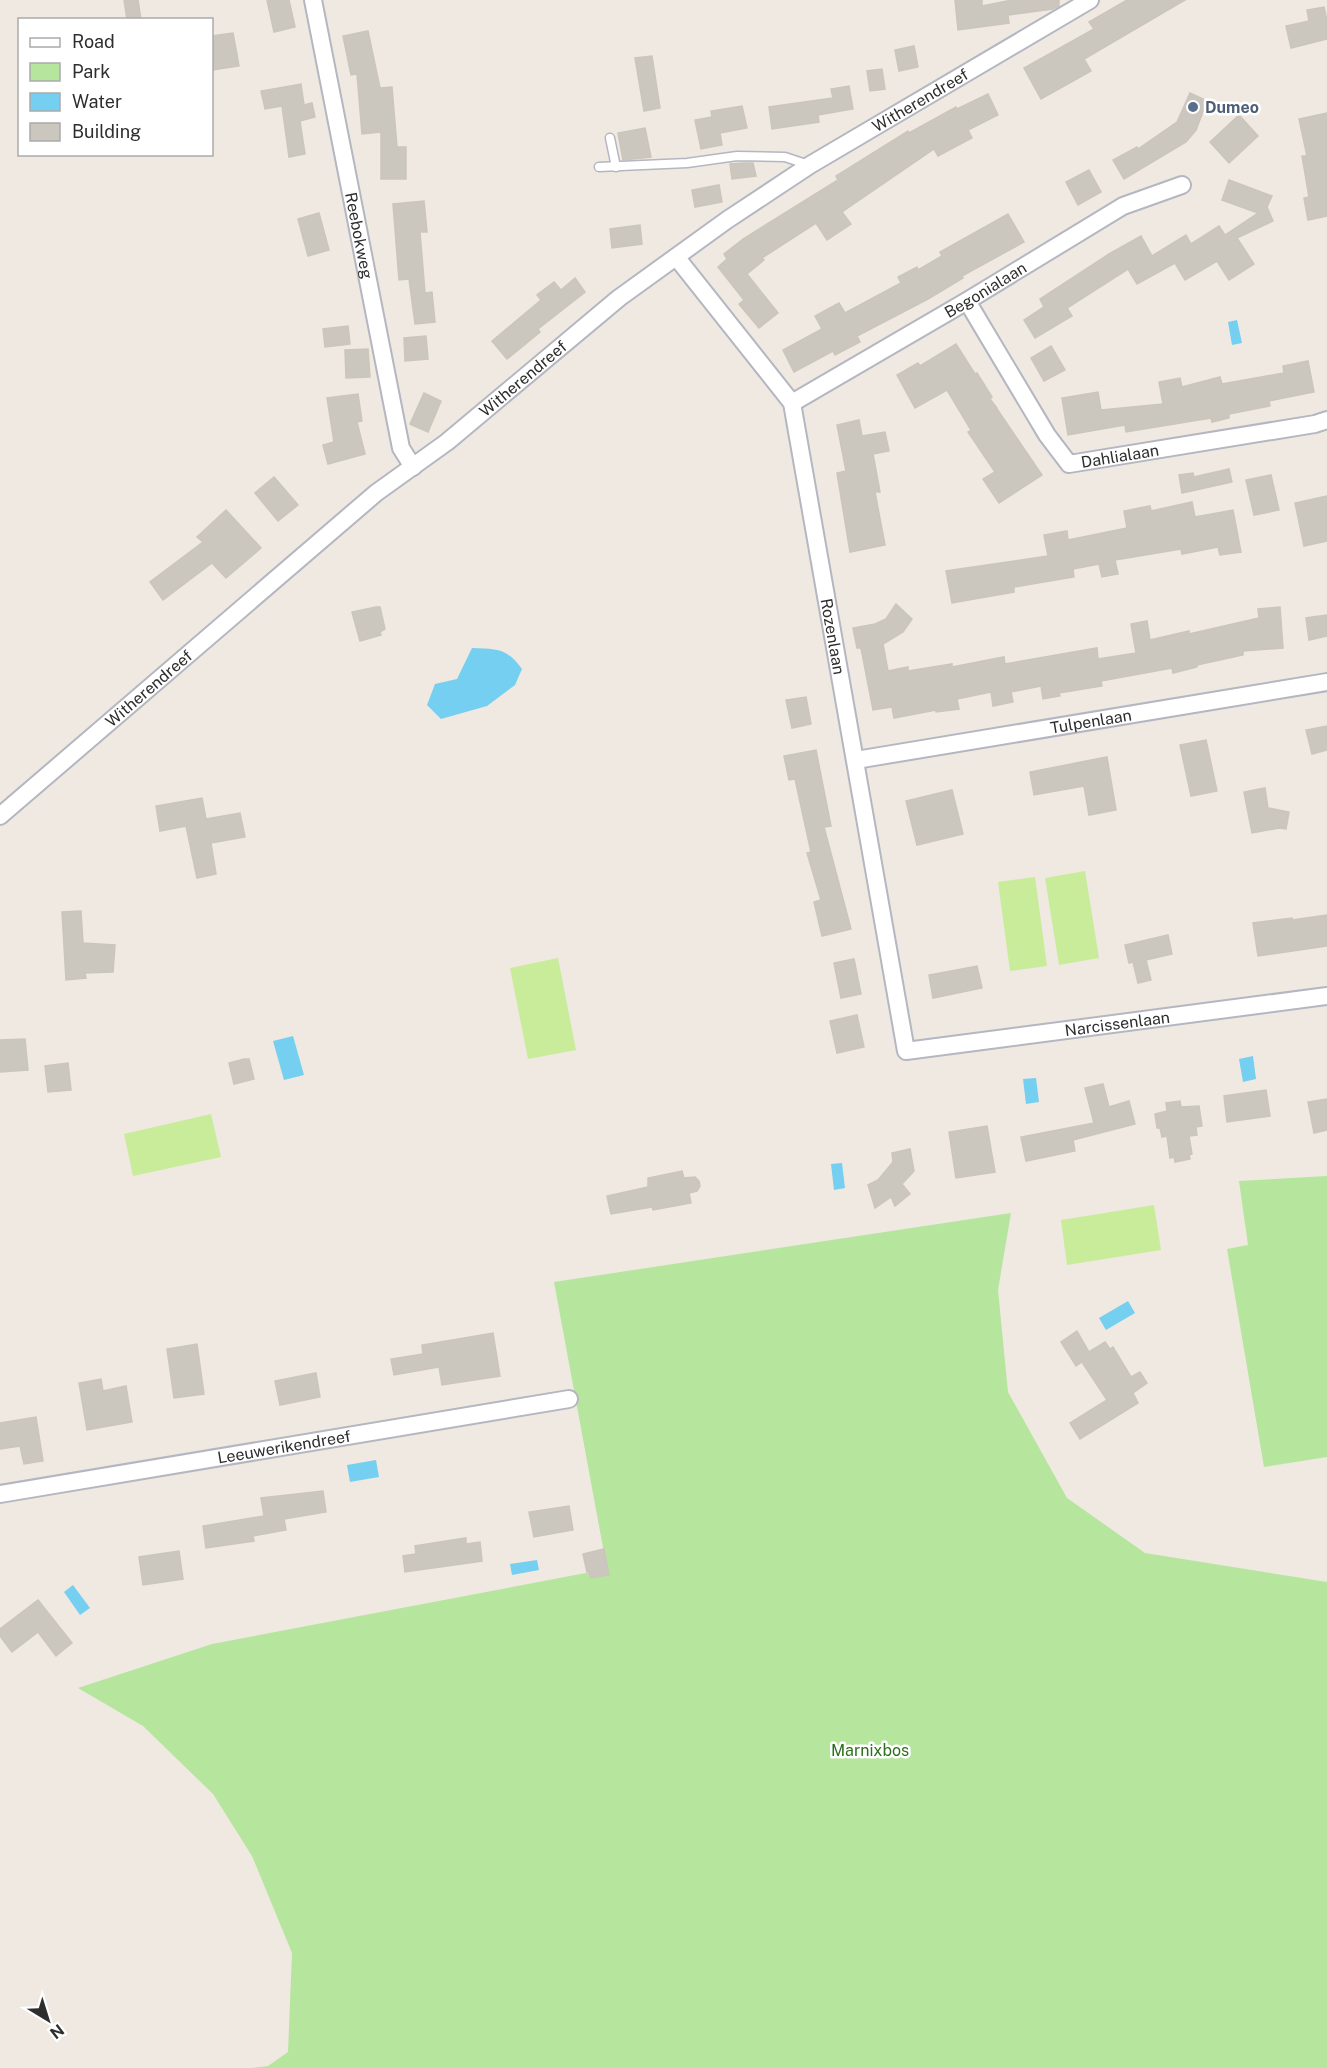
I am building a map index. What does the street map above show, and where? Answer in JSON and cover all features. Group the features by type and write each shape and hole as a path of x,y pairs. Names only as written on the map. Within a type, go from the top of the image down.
{"street":[{"name":"Reebokweg","path":"313,0 400,448 413,467"},
{"name":"Witherendreef","path":"0,816 375,493 447,442 619,298 727,220 810,165 1090,0"},
{"name":"Begonialaan","path":"792,403 967,301 1123,206 1182,185"},
{"name":"Rozenlaan","path":"677,258 792,403 906,1051"},
{"name":"Dahlialaan","path":"967,301 1047,435 1069,464 1315,424 1327,420"},
{"name":"Tulpenlaan","path":"856,760 1327,682"},
{"name":"Narcissenlaan","path":"906,1051 1327,996"},
{"name":"Leeuwerikendreef","path":"0,1494 569,1399"}],"lane":[{"path":"610,138 616,167"},
{"path":"599,167 687,163 737,156 785,157 810,165"}],"green space":[{"path":"1085,871 1099,958 1059,965 1045,878"},
{"path":"1035,877 1047,966 1010,971 998,882"},
{"path":"558,958 576,1050 528,1059 510,968"},
{"path":"211,1114 221,1157 133,1176 124,1134"},
{"path":"1327,1176 1327,1457 1264,1467 1227,1249 1248,1245 1239,1181"},
{"path":"1154,1205 1161,1250 1067,1265 1061,1220"},
{"name":"Marnixbos","path":"1011,1213 998,1290 1008,1392 1067,1498 1145,1553 1327,1582 1327,2068 251,2068 268,2066 288,2052 292,1953 252,1856 213,1794 143,1726 78,1688 212,1644 607,1569 554,1282"}],"water":[{"path":"1237,320 1242,343 1232,345 1228,322"},
{"path":"472,648 506,653 522,669 515,685 487,706 441,719 427,705 435,684 457,679"},
{"path":"293,1036 304,1075 284,1080 273,1041"},
{"path":"1253,1056 1256,1079 1243,1082 1239,1059"},
{"path":"1036,1078 1039,1102 1026,1104 1023,1079"},
{"path":"842,1163 845,1188 834,1190 831,1164"},
{"path":"1128,1301 1135,1313 1106,1330 1099,1318"},
{"path":"376,1460 379,1477 350,1482 347,1465"},
{"path":"537,1560 539,1570 512,1575 510,1564"},
{"path":"73,1585 90,1608 80,1615 64,1592"}],"building":[{"path":"124,0 138,0 141,18 127,18"},
{"path":"267,0 289,0 295,27 274,32"},
{"path":"955,0 982,0 982,6 1012,0 1059,0 1059,6 1053,9 1008,15 1009,23 958,30"},
{"path":"1127,0 1185,0 1084,59 1091,71 1041,99 1024,68 1094,29 1089,22"},
{"path":"1324,7 1327,39 1291,48 1286,26 1309,21 1307,10"},
{"path":"368,31 380,88 392,87 397,147 406,147 406,179 381,179 381,132 362,134 357,74 351,75 343,36"},
{"path":"233,33 239,66 213,70 213,36"},
{"path":"914,46 918,67 899,71 895,50"},
{"path":"652,56 660,108 644,111 635,58"},
{"path":"882,69 885,89 870,91 867,71"},
{"path":"301,84 304,105 312,103 315,117 300,121 305,154 289,157 282,106 265,109 261,91"},
{"path":"849,86 853,109 818,115 819,122 772,129 769,107 833,98 831,89"},
{"path":"1190,93 1207,101 1196,130 1186,142 1124,179 1113,160 1137,147 1138,149 1177,122"},
{"path":"988,94 998,115 968,130 972,138 938,156 934,149 842,212 851,224 827,240 816,223 762,258 764,260 747,274 778,313 759,328 739,304 744,300 718,267 727,259 724,254 743,239 838,180 836,176 908,131 909,133 956,107 957,109"},
{"path":"742,106 747,128 720,133 722,145 701,149 695,120 712,117 711,111"},
{"path":"1327,113 1327,216 1308,220 1304,198 1309,197 1302,156 1307,156 1299,119"},
{"path":"1239,115 1258,136 1229,163 1210,142"},
{"path":"645,128 651,157 623,160 618,133"},
{"path":"753,163 756,176 732,179 730,164"},
{"path":"1089,170 1101,192 1078,205 1066,182"},
{"path":"1229,180 1272,196 1267,207 1273,221 1237,238 1254,264 1229,280 1217,261 1185,280 1175,263 1137,284 1128,269 1067,308 1072,316 1035,338 1024,320 1044,307 1040,299 1141,236 1152,256 1186,235 1191,244 1219,226 1225,235 1258,213 1222,200"},
{"path":"719,185 722,202 695,207 692,190"},
{"path":"424,201 427,232 420,232 425,293 432,292 435,322 415,324 409,279 399,280 393,204"},
{"path":"319,213 329,250 308,256 298,219"},
{"path":"1008,214 1024,242 962,276 963,278 928,299 857,336 860,342 835,355 833,351 794,372 783,350 822,329 815,316 839,303 845,313 901,283 898,277 917,267 918,270 942,256 940,252"},
{"path":"640,225 642,244 612,248 610,229"},
{"path":"575,278 585,292 538,329 540,332 507,359 492,341 541,300 537,295 554,282 561,290"},
{"path":"348,326 350,344 325,347 323,329"},
{"path":"426,336 428,359 405,361 404,338"},
{"path":"956,344 992,397 990,399 997,408 994,410 997,409 1042,475 999,503 983,479 995,472 968,432 971,430 947,390 915,408 897,375 918,363 920,366"},
{"path":"1051,346 1065,370 1044,381 1031,358"},
{"path":"368,349 370,377 346,378 345,350"},
{"path":"1308,361 1314,392 1269,401 1270,406 1229,414 1229,418 1212,422 1211,418 1126,432 1125,425 1068,435 1062,398 1098,392 1101,410 1163,404 1159,382 1180,378 1182,387 1220,377 1222,384 1284,373 1283,366"},
{"path":"424,393 441,401 428,432 410,424"},
{"path":"358,394 362,421 357,422 365,454 328,464 323,445 334,442 327,398"},
{"path":"859,420 862,436 885,432 889,451 873,454 880,492 875,492 885,545 850,552 837,473 846,471 837,425"},
{"path":"1229,469 1232,482 1182,493 1179,475 1193,473 1194,477"},
{"path":"1271,475 1279,510 1254,515 1246,480"},
{"path":"274,477 298,505 278,521 255,493"},
{"path":"1327,496 1327,541 1304,546 1295,503"},
{"path":"1192,502 1195,517 1233,510 1241,552 1220,555 1218,547 1182,554 1181,549 1115,560 1118,574 1102,577 1099,564 1073,569 1074,577 1014,587 1014,592 952,603 946,571 1048,556 1044,535 1067,531 1068,540 1127,528 1124,511 1150,506 1151,511"},
{"path":"226,510 261,548 226,578 212,563 163,600 150,582 203,542 197,537"},
{"path":"896,604 912,619 903,632 883,644 888,671 908,667 908,671 952,664 952,667 1004,657 1005,664 1097,648 1098,659 1136,653 1131,624 1147,621 1150,640 1189,631 1189,634 1259,618 1258,609 1280,607 1283,648 1243,651 1243,655 1173,673 1172,668 1101,681 1102,686 1059,693 1060,696 1043,699 1041,686 1011,692 1013,702 993,706 991,692 957,699 959,709 936,712 936,710 894,718 892,707 873,710 861,648 857,648 853,628 875,624 886,619"},
{"path":"380,607 385,629 380,632 381,635 360,641 352,612"},
{"path":"1327,615 1327,636 1309,640 1306,618"},
{"path":"806,697 811,724 792,728 786,700"},
{"path":"1327,726 1327,750 1312,754 1306,730"},
{"path":"1206,740 1217,791 1191,796 1180,745"},
{"path":"816,750 831,826 824,827 851,929 822,936 814,902 821,900 807,853 811,852 795,779 789,780 784,756"},
{"path":"1107,757 1116,810 1089,815 1084,786 1034,795 1030,772"},
{"path":"1265,788 1268,808 1289,812 1286,829 1279,828 1252,833 1244,792"},
{"path":"952,790 963,834 917,845 906,801"},
{"path":"202,798 206,819 240,813 245,837 211,843 216,874 197,878 186,826 160,831 156,806"},
{"path":"81,911 83,943 115,945 113,972 85,973 86,978 66,980 62,912"},
{"path":"1327,915 1327,946 1258,956 1253,923"},
{"path":"1168,935 1172,954 1146,960 1151,980 1138,983 1133,962 1129,963 1125,945"},
{"path":"854,959 861,994 841,998 834,963"},
{"path":"977,966 982,988 933,998 929,975"},
{"path":"857,1015 864,1047 837,1053 830,1021"},
{"path":"25,1039 28,1070 0,1072 0,1040"},
{"path":"249,1059 254,1079 234,1084 229,1063"},
{"path":"68,1063 71,1090 48,1092 45,1066"},
{"path":"1103,1084 1109,1107 1129,1101 1135,1124 1073,1140 1075,1151 1026,1161 1021,1137 1094,1123 1085,1088"},
{"path":"1266,1090 1270,1116 1227,1122 1224,1096"},
{"path":"1327,1099 1327,1130 1314,1133 1308,1102"},
{"path":"1180,1101 1181,1107 1199,1106 1202,1126 1196,1127 1197,1135 1189,1136 1192,1154 1189,1155 1190,1159 1175,1162 1174,1157 1170,1158 1167,1136 1162,1137 1160,1128 1157,1128 1155,1114 1167,1111 1166,1103"},
{"path":"987,1126 995,1172 956,1178 949,1132"},
{"path":"910,1149 914,1171 902,1184 910,1194 895,1206 891,1197 875,1208 868,1185 878,1180 893,1162 892,1153"},
{"path":"682,1171 684,1178 695,1177 699,1181 700,1186 697,1191 689,1193 691,1203 611,1214 607,1196 648,1187 648,1178"},
{"path":"1077,1331 1089,1352 1105,1342 1110,1349 1113,1347 1131,1377 1140,1372 1147,1383 1133,1393 1138,1403 1080,1439 1070,1423 1107,1400 1082,1362 1076,1366 1061,1342"},
{"path":"493,1333 500,1376 442,1385 439,1367 394,1375 391,1359 423,1354 422,1345"},
{"path":"197,1344 204,1394 174,1398 167,1349"},
{"path":"316,1373 320,1397 280,1405 275,1381"},
{"path":"101,1379 103,1391 126,1386 132,1422 87,1430 79,1383"},
{"path":"36,1417 43,1461 24,1464 20,1446 0,1449 0,1423"},
{"path":"323,1491 326,1512 284,1519 286,1530 253,1536 254,1541 206,1548 203,1526 264,1516 261,1498"},
{"path":"569,1506 573,1530 534,1537 529,1512"},
{"path":"466,1538 466,1544 480,1542 482,1561 405,1572 403,1556 416,1554 415,1546"},
{"path":"604,1549 609,1575 591,1578 587,1572 583,1554"},
{"path":"179,1551 183,1579 143,1585 139,1557"},
{"path":"38,1600 72,1643 56,1656 38,1632 12,1652 0,1636 0,1629"}],"place":[{"name":"Dumeo","path":"1193,107"}]}
